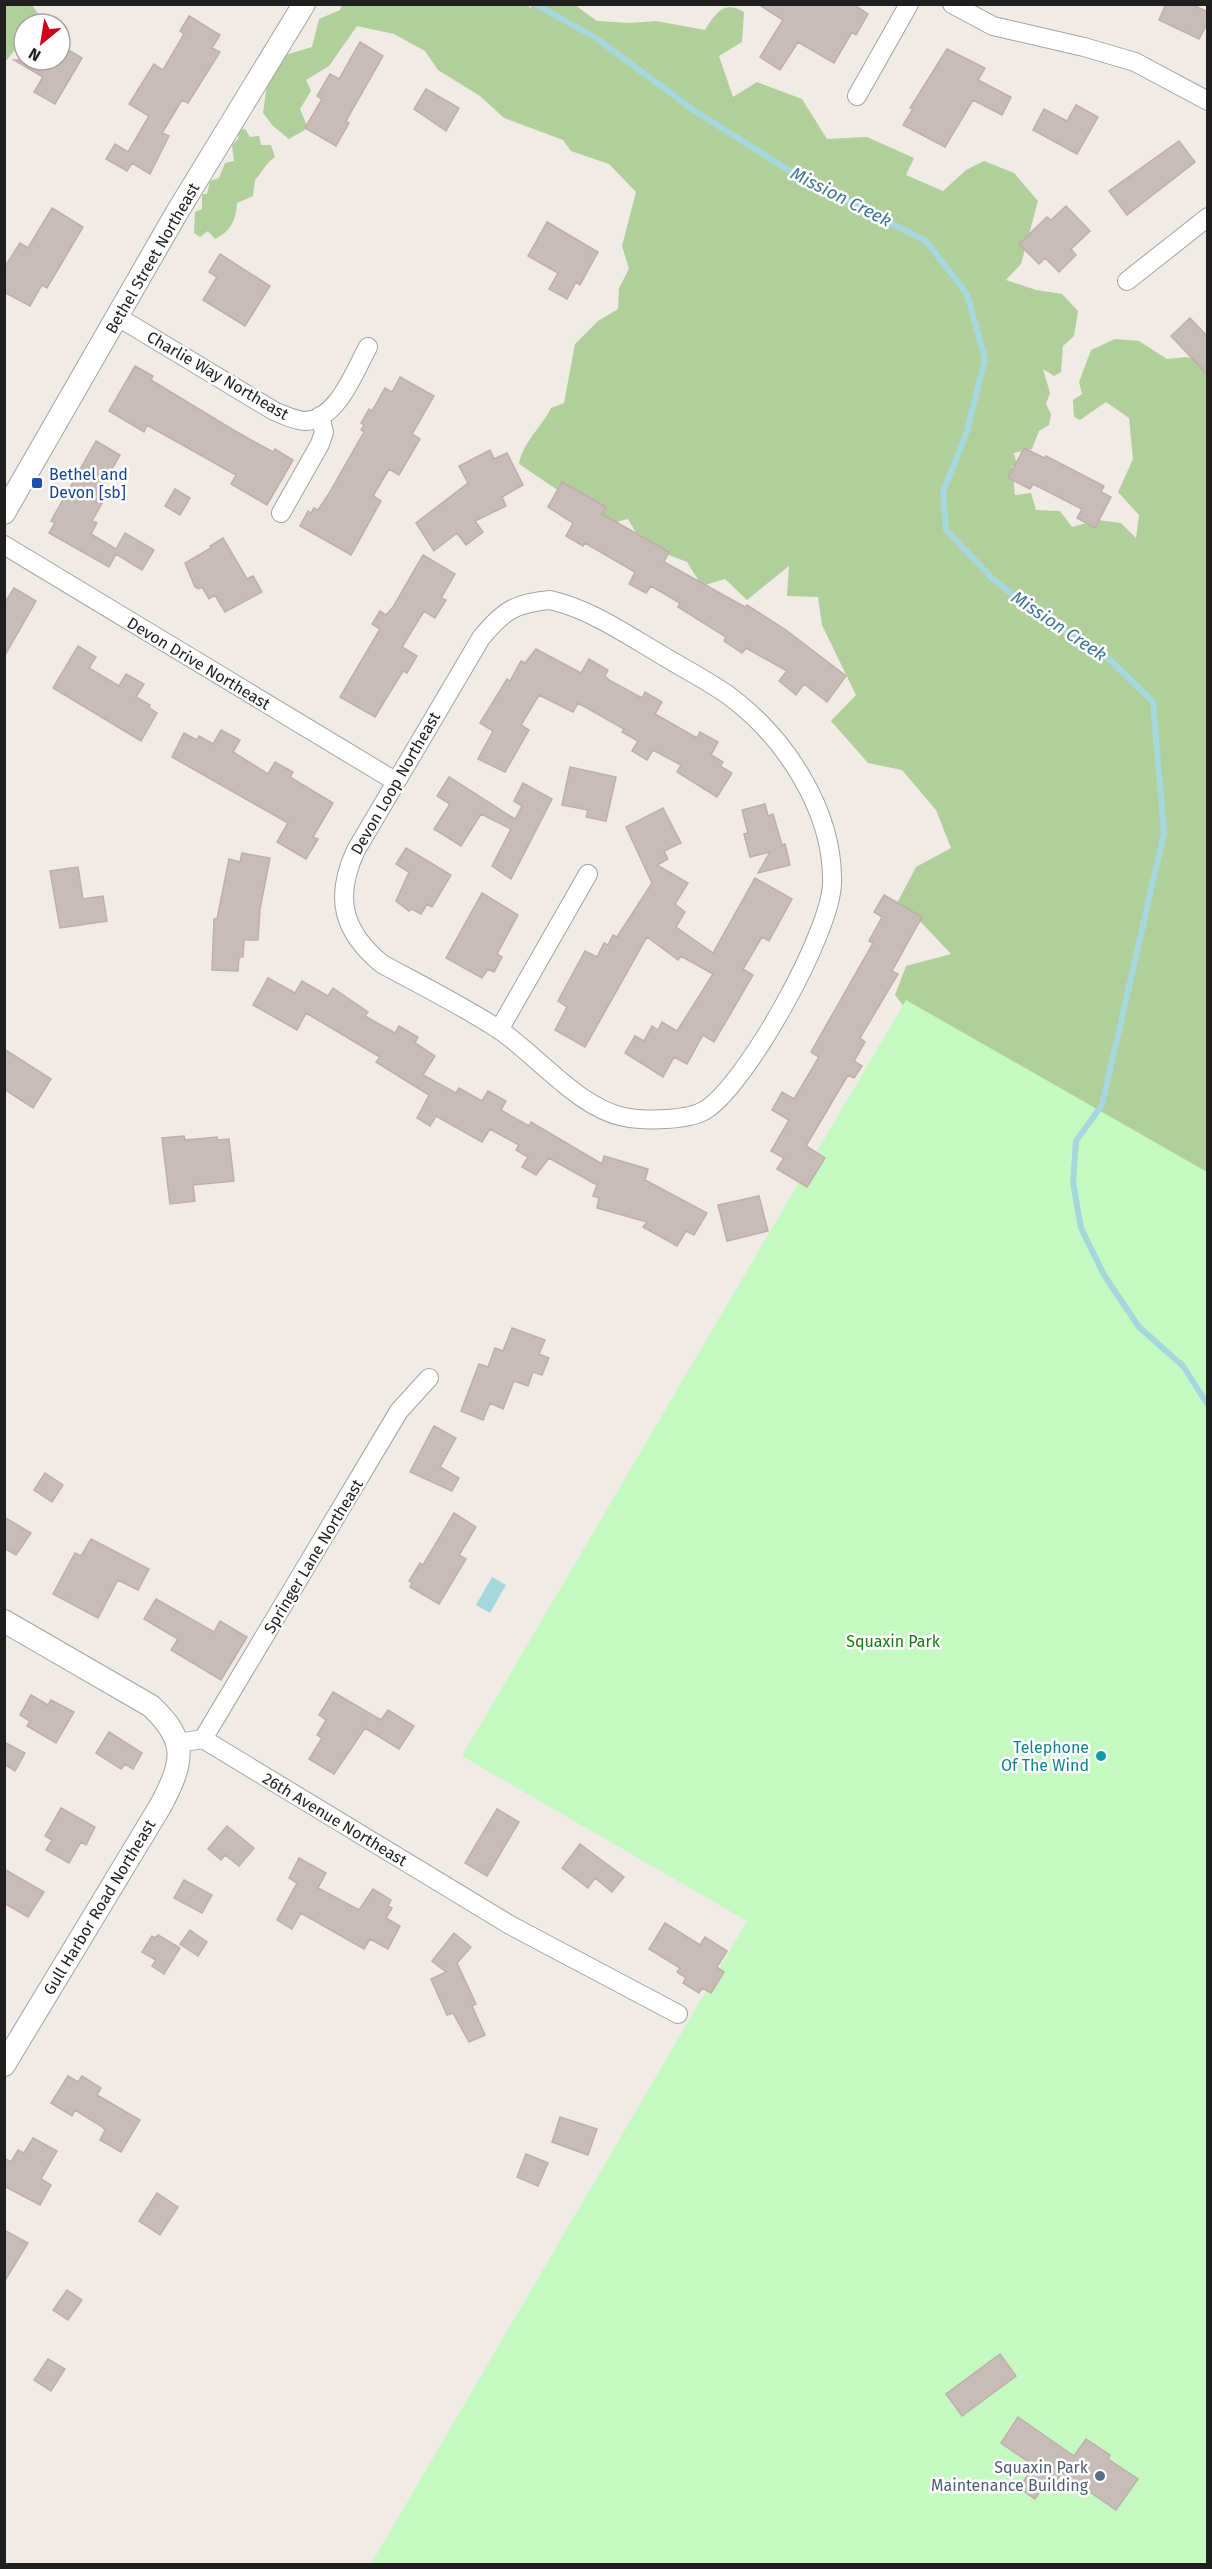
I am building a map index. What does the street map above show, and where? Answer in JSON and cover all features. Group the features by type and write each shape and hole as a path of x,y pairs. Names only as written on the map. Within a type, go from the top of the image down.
{"street":[{"name":"Bethel Street Northeast","path":"8,498 304,4"},
{"path":"857,96 909,4"},
{"path":"952,4 993,26 1084,47 1135,62 1208,101"},
{"path":"1127,281 1208,217"},
{"name":"Charlie Way Northeast","path":"118,316 274,411 303,421 320,416"},
{"path":"280,513 320,444 324,432 320,416 336,402 368,347"},
{"name":"Devon Drive Northeast","path":"4,545 395,781"},
{"name":"Devon Loop Northeast","path":"550,600 594,615 727,694 749,712 789,757 807,787 821,822 829,854 832,884 828,910 819,937 805,966 751,1058 724,1093 706,1111 661,1120 622,1117 590,1102 499,1030 382,964 367,951 350,925 343,901 348,867 395,781 481,638 505,611 519,605 550,600"},
{"path":"499,1030 588,874"},
{"name":"Springer Lane Northeast","path":"203,1739 399,1411 429,1378"},
{"path":"4,1622 151,1706 168,1723 178,1743 203,1739"},
{"name":"26th Avenue Northeast","path":"203,1739 510,1925 678,2014"},
{"name":"Gull Harbor Road Northeast","path":"4,2065 172,1784 178,1764 178,1743"}],"green space":[{"path":"5,4 32,5 37,12 12,12 12,54 5,62"},
{"path":"528,4 530,8 533,5 575,5 597,21 630,23 656,21 705,30 721,10 731,7 737,9 744,12 742,42 719,56 733,97 757,82 802,99 827,139 867,137 914,158 906,175 943,191 966,170 984,161 1014,173 1038,201 1021,264 1006,280 1036,290 1062,294 1078,311 1074,336 1063,346 1061,372 1054,376 1043,369 1050,393 1046,404 1051,414 1049,425 1039,431 1032,449 1014,453 1017,465 1012,466 1015,495 1031,493 1036,510 1060,511 1072,527 1098,520 1121,523 1136,538 1139,515 1118,492 1133,459 1129,418 1106,402 1080,420 1074,417 1073,400 1082,394 1079,382 1091,350 1115,339 1139,341 1167,359 1186,357 1207,362 1207,1194 926,1035 895,995 906,966 951,954 921,922 914,926 895,907 916,867 951,848 936,810 902,770 868,763 831,721 856,695 822,625 818,597 787,596 789,566 747,600 725,579 702,586 687,562 643,545 628,519 608,524 519,464 528,442 551,408 564,403 575,344 598,321 618,309 619,288 629,269 622,246 636,192 609,164 571,151 563,140 504,118 480,96 438,70 425,51 394,34 357,26 329,66 306,80 311,91 300,109 308,128 289,139 273,126 263,113 267,84 282,56 312,47 319,19 340,10 342,5"},
{"path":"245,129 250,137 259,136 261,145 271,145 275,157 255,180 253,196 237,203 234,220 229,229 215,239 208,231 200,237 194,233 195,212 202,209 202,194 207,194 210,181 219,178 225,163 234,161 232,145 238,139 239,130"},
{"name":"Squaxin Park","path":"906,1000 1207,1172 1207,2564 371,2564 747,1921 462,1756"}],"water":[{"path":"492,1577 506,1585 490,1613 476,1605"}],"building":[{"path":"758,4 853,4 868,14 856,35 852,32 834,63 798,42 780,70 760,57 783,20"},
{"path":"1166,4 1191,4 1208,12 1208,22 1199,39 1159,20"},
{"path":"189,16 220,35 212,48 220,52 188,103 182,100 162,133 169,136 150,174 132,163 127,171 106,159 115,144 128,152 149,116 129,104 154,64 163,70 184,34 180,31"},
{"path":"360,42 383,56 346,121 349,123 336,146 305,128 322,99 317,96 330,74 339,79"},
{"path":"947,49 985,68 978,80 1011,97 1002,115 973,100 945,147 903,125 913,109 910,108"},
{"path":"72,52 82,58 55,104 34,92 43,77 34,72 72,72"},
{"path":"426,89 459,108 446,131 414,109"},
{"path":"1076,105 1098,117 1077,154 1033,130 1044,109 1067,121"},
{"path":"1179,141 1195,162 1127,215 1109,191"},
{"path":"1066,206 1090,231 1071,249 1076,255 1059,272 1045,258 1039,264 1019,244 1047,217 1051,220"},
{"path":"52,208 83,227 47,288 42,285 30,306 4,292 4,268 20,243 28,248"},
{"path":"547,222 598,252 580,285 576,282 567,299 549,289 558,273 528,256"},
{"path":"220,254 270,286 245,326 203,300 217,277 209,272"},
{"path":"1190,318 1208,337 1208,375 1171,336"},
{"path":"135,366 153,376 151,380 235,431 293,460 267,505 231,484 236,475 147,425 144,432 109,411"},
{"path":"400,377 434,396 412,434 420,439 399,475 389,469 373,496 381,501 351,555 300,526 308,511 311,513 314,508 318,510 328,495 364,432 361,430 364,425 361,423 369,409 372,411 385,388 392,392"},
{"path":"96,441 120,455 102,487 109,491 92,521 97,523 91,534 116,549 125,533 154,550 142,570 116,554 109,567 49,533 55,523 51,521"},
{"path":"1024,448 1044,458 1046,456 1104,486 1101,492 1111,497 1095,528 1077,518 1082,509 1033,484 1030,489 1008,478"},
{"path":"490,450 494,459 507,453 523,485 502,497 506,506 475,521 483,532 466,545 457,533 434,551 416,523 468,483 459,466"},
{"path":"562,482 606,507 602,514 669,552 664,562 745,607 747,605 786,630 846,676 827,702 804,684 796,695 779,681 787,671 746,648 742,653 724,641 726,637 678,607 680,603 651,586 646,593 629,584 635,572 585,543 583,546 566,536 573,523 548,507"},
{"path":"175,489 190,498 180,515 165,506"},
{"path":"223,538 247,579 253,576 262,592 225,612 215,595 209,599 202,587 199,589 195,587 185,563"},
{"path":"423,555 455,574 441,598 446,600 435,618 424,611 402,647 417,656 407,673 403,671 375,717 340,697 380,629 372,624 380,611 386,615 393,607"},
{"path":"14,588 36,601 4,657 4,604"},
{"path":"78,646 96,657 89,668 119,686 126,674 144,684 136,697 150,705 149,708 157,713 141,741 53,688"},
{"path":"536,649 581,673 589,659 608,670 605,676 609,680 642,698 645,692 662,702 655,714 697,738 700,732 718,742 711,755 723,762 720,766 732,773 717,797 677,772 681,765 653,750 647,760 632,751 638,741 622,732 624,729 578,703 573,712 539,695 521,725 529,730 505,772 478,759 493,731 480,723 507,679 510,681 521,661 525,663"},
{"path":"221,730 240,740 233,752 268,774 275,762 293,772 290,777 333,803 313,837 318,839 306,859 277,842 288,823 172,757 184,733 197,740 199,736 213,744"},
{"path":"570,767 616,777 606,821 586,817 588,810 562,805"},
{"path":"449,777 515,819 522,806 514,801 523,783 552,799 511,879 492,866 511,829 481,814 461,846 434,829 450,804 437,796"},
{"path":"765,804 768,816 773,814 782,845 785,844 790,865 758,873 770,852 750,857 744,834 748,833 742,810"},
{"path":"663,808 681,843 664,851 668,859 657,865 688,883 675,904 685,912 676,927 713,953 755,878 792,899 769,941 762,937 743,969 753,975 714,1042 703,1035 687,1064 674,1057 663,1077 625,1053 635,1036 644,1041 652,1026 658,1030 662,1022 677,1031 713,974 681,956 678,960 647,937 585,1047 555,1030 567,1007 558,1001 585,951 597,957 604,943 608,945 613,935 617,937 652,883 626,827"},
{"path":"406,848 451,875 432,907 427,904 421,914 412,909 409,911 396,901 409,872 396,864"},
{"path":"242,853 270,858 260,909 258,940 244,940 243,957 239,957 238,971 212,970 214,919 217,919 229,859 240,862"},
{"path":"78,867 83,899 103,896 107,921 60,928 50,871"},
{"path":"482,893 518,915 497,954 502,957 494,972 488,969 482,978 446,958"},
{"path":"884,895 922,917 892,971 898,974 860,1038 865,1042 854,1061 862,1066 854,1078 848,1075 806,1146 825,1158 807,1187 777,1169 784,1158 771,1151 789,1120 772,1110 782,1092 794,1099 819,1057 811,1052 873,943 869,941 882,917 874,912"},
{"path":"268,978 295,993 302,981 328,996 333,988 368,1012 365,1016 395,1033 399,1026 418,1037 415,1043 435,1056 423,1075 456,1093 459,1088 482,1101 488,1091 506,1101 501,1110 529,1126 531,1122 602,1164 604,1156 648,1169 645,1180 707,1213 694,1235 686,1231 677,1246 643,1227 647,1222 597,1208 599,1198 593,1196 597,1185 549,1158 536,1175 522,1167 528,1157 516,1150 519,1145 490,1129 482,1142 436,1116 430,1126 417,1118 429,1095 376,1062 380,1057 306,1013 297,1030 253,1005"},
{"path":"4,1049 51,1079 33,1108 4,1089"},
{"path":"184,1136 185,1140 217,1137 217,1140 229,1139 234,1181 193,1185 195,1201 170,1204 162,1138"},
{"path":"759,1196 768,1231 727,1241 718,1205"},
{"path":"512,1328 545,1340 539,1354 549,1358 542,1375 533,1372 528,1386 514,1381 503,1409 490,1403 483,1420 461,1411 479,1364 488,1367 495,1348 503,1351"},
{"path":"434,1426 456,1438 440,1467 459,1478 452,1491 410,1472"},
{"path":"45,1473 63,1485 52,1502 34,1490"},
{"path":"454,1513 476,1527 459,1555 466,1559 439,1604 410,1587 412,1583 409,1581 420,1563 423,1565"},
{"path":"4,1517 31,1533 16,1555 4,1548"},
{"path":"91,1539 149,1569 138,1590 118,1580 98,1618 53,1594 75,1553 81,1556"},
{"path":"156,1599 214,1632 220,1621 247,1637 221,1680 171,1650 178,1639 144,1619"},
{"path":"333,1692 381,1720 388,1710 414,1726 399,1749 365,1728 334,1774 309,1759 322,1738 317,1735 326,1720 319,1715"},
{"path":"31,1695 48,1705 51,1700 74,1712 56,1743 27,1726 30,1721 20,1715"},
{"path":"109,1732 142,1753 133,1769 125,1764 121,1769 96,1753"},
{"path":"4,1742 25,1753 15,1771 4,1764"},
{"path":"61,1808 95,1827 86,1845 81,1842 69,1863 46,1850 52,1840 45,1836"},
{"path":"497,1809 519,1822 487,1876 465,1863"},
{"path":"227,1826 254,1848 239,1866 225,1855 221,1860 208,1849"},
{"path":"580,1844 624,1877 612,1892 595,1878 588,1888 562,1868"},
{"path":"299,1858 326,1873 318,1888 359,1910 373,1889 391,1900 388,1906 392,1908 386,1918 400,1926 388,1949 370,1939 364,1949 301,1913 292,1929 277,1920 297,1883 289,1878"},
{"path":"4,1869 44,1892 28,1917 4,1903"},
{"path":"184,1880 212,1895 202,1913 174,1898"},
{"path":"665,1923 700,1945 705,1937 727,1951 717,1967 724,1972 711,1993 702,1988 699,1993 683,1983 686,1978 677,1972 680,1968 649,1949"},
{"path":"190,1930 207,1942 198,1956 180,1944"},
{"path":"454,1933 471,1947 457,1963 476,2004 472,2006 485,2035 469,2042 453,2013 447,2015 431,1979 446,1972 432,1961"},
{"path":"158,1935 180,1948 164,1974 152,1966 156,1960 142,1952 152,1936 155,1938"},
{"path":"68,2076 78,2082 82,2076 101,2088 97,2095 140,2120 121,2152 100,2140 105,2130 101,2126 75,2110 72,2116 51,2103"},
{"path":"560,2117 597,2129 588,2155 552,2142"},
{"path":"33,2138 57,2151 41,2179 51,2185 40,2205 4,2186 4,2158 11,2162 18,2150 24,2153"},
{"path":"526,2154 548,2163 538,2186 517,2177"},
{"path":"157,2193 178,2207 160,2235 139,2221"},
{"path":"4,2230 28,2243 4,2282"},
{"path":"67,2290 82,2300 68,2320 53,2310"},
{"name":"Squaxin Park Maintenance Building","path":"1000,2354 1016,2376 962,2416 946,2394"},
{"path":"48,2359 65,2369 51,2391 34,2380"},
{"name":"Squaxin Park Maintenance Building","path":"1018,2417 1074,2456 1086,2439 1110,2455 1108,2459 1138,2479 1116,2510 1062,2473 1056,2481 1050,2476 1035,2499 1019,2488 1034,2466 1001,2443"}],"waterway":[{"name":"Mission Creek","path":"535,4 596,38 692,109 793,173 926,241 967,294 985,359 966,434 943,492 946,530 993,579 1036,613 1108,658 1153,702 1164,833 1102,1105 1076,1141 1073,1182 1081,1228 1104,1275 1139,1327 1183,1366 1208,1405"}],"place":[{"name":"Bethel and Devon [sb]","path":"37,483"},
{"name":"Telephone Of The Wind","path":"1101,1756"},
{"name":"Squaxin Park Maintenance Building","path":"1100,2476"}]}
